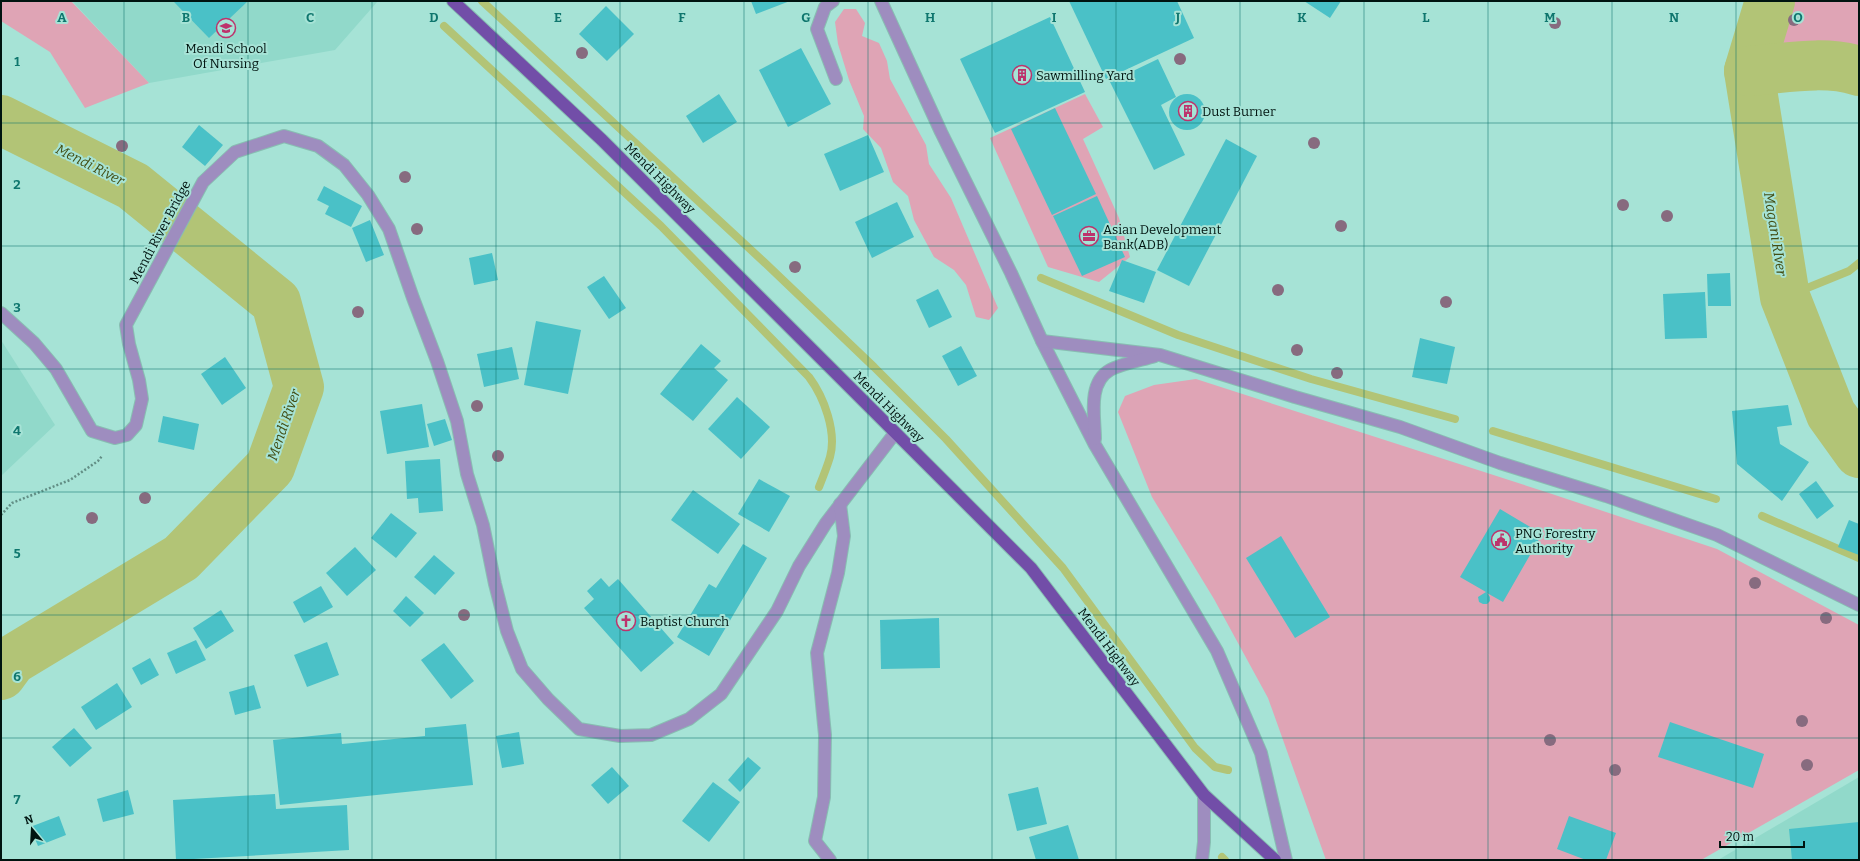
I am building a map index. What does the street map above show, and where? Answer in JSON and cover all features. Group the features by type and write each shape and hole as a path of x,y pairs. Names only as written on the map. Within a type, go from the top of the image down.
{"main road":[{"name":"Mendi Highway","path":"453,1 602,140 1031,568 1204,795 1275,860"}],"street":[{"path":"833,1 825,7 817,29 836,79"},
{"path":"881,1 941,132 1011,273 1042,341 1095,445 1217,651 1260,753 1286,860"},
{"name":"Mendi River Bridge","path":"115,438 127,435 136,425 142,399 126,325 203,182 235,152 284,136 318,146 344,165 368,196 389,229 458,421 467,474 483,525 494,584 507,631 522,669 548,699 579,729 620,736 652,735 689,719 721,694 777,611 800,566 840,504 894,432"},
{"path":"1,312 34,343 56,369 92,432 115,438"},
{"path":"1042,341 1160,355 1295,397 1400,427 1500,463 1612,498 1717,534 1859,605"},
{"path":"1095,445 1094,391 1100,380 1110,370 1160,355"},
{"path":"830,860 816,841 824,797 825,735 817,653 838,572 844,536 840,504"},
{"path":"1202,860 1204,842 1204,795"}],"path":[{"path":"1,515 12,503 70,480 98,461 115,438"}],"shaded area":[{"path":"1,1 71,1 149,83 85,108 50,52 1,21"},
{"name":"Mendi School Of Nursing","path":"72,1 378,1 335,50 149,83"},
{"path":"1777,1 1859,1 1859,60 1837,54 1807,52 1792,47 1769,55 1765,45"},
{"path":"844,9 856,9 865,23 862,36 879,43 887,61 890,79 926,145 929,164 951,198 998,308 989,320 976,317 966,285 954,270 934,257 914,220 908,196 893,182 881,148 863,129 864,116 849,80 838,44 835,22"},
{"path":"1085,94 1103,127 1083,139 1119,218 1130,257 1099,282 1048,267 990,138"},
{"path":"1,340 55,425 1,476"},
{"path":"1196,379 1717,549 1859,625 1859,770 1701,860 1326,860 1268,698 1214,599 1152,497 1118,412 1125,396 1154,385"},
{"path":"1859,777 1859,860 1718,860"}],"building":[{"path":"248,1 209,38 174,2"},
{"path":"751,1 790,1 756,14"},
{"path":"1069,1 1177,1 1194,38 1106,79"},
{"path":"1304,1 1341,1 1330,18"},
{"path":"606,6 634,34 607,61 579,34"},
{"name":"Sawmilling Yard","path":"1050,17 1085,92 995,133 960,59"},
{"path":"801,48 831,104 788,127 759,70"},
{"path":"1158,59 1176,97 1161,105 1185,155 1154,170 1110,82"},
{"path":"719,94 737,122 703,143 686,116"},
{"name":"Dust Burner","path":"1187,94 1197,97 1202,102 1205,112 1202,122 1197,127 1187,130 1177,127 1172,122 1169,112 1172,102 1177,97"},
{"path":"1055,108 1096,194 1052,215 1011,129"},
{"path":"199,125 223,145 205,166 182,147"},
{"path":"868,135 884,172 840,191 824,154"},
{"path":"1226,139 1257,156 1189,286 1157,270"},
{"path":"324,186 362,206 351,227 325,214 329,206 317,200"},
{"name":"Asian Development Bank(ADB)","path":"1097,196 1125,257 1082,276 1053,216"},
{"path":"897,202 914,237 872,258 855,222"},
{"path":"370,220 384,255 366,262 352,228"},
{"path":"492,253 498,280 474,285 469,258"},
{"path":"1122,260 1156,272 1144,303 1109,291"},
{"path":"1730,273 1731,306 1708,306 1707,274"},
{"path":"604,276 626,308 609,319 587,287"},
{"path":"938,289 952,317 929,328 916,300"},
{"path":"1705,292 1707,338 1665,339 1663,294"},
{"path":"536,321 581,330 568,394 524,385"},
{"path":"1420,338 1455,347 1447,384 1412,377"},
{"path":"701,344 721,361 714,368 728,380 693,421 660,394"},
{"path":"961,346 977,376 958,386 942,356"},
{"path":"512,347 519,379 484,387 477,354"},
{"path":"225,357 246,388 222,405 201,374"},
{"path":"737,397 770,427 741,459 708,429"},
{"path":"422,404 429,447 387,454 380,411"},
{"path":"1788,405 1792,425 1777,427 1780,444 1809,462 1782,501 1737,464 1732,411"},
{"path":"163,416 199,424 194,450 158,442"},
{"path":"445,419 452,440 434,446 427,424"},
{"path":"440,459 443,511 419,513 418,498 407,499 405,461"},
{"path":"759,479 790,496 769,532 738,514"},
{"path":"1816,481 1834,506 1817,519 1799,494"},
{"path":"693,490 740,524 718,554 671,520"},
{"path":"1500,509 1542,534 1503,602 1487,593 1490,597 1490,601 1487,604 1483,604 1479,602 1478,597 1486,592 1460,577"},
{"path":"391,513 417,533 396,558 371,538"},
{"path":"1849,520 1859,524 1859,555 1838,547"},
{"path":"1281,536 1330,617 1295,638 1246,558"},
{"path":"743,544 767,558 709,656 677,637 709,584 716,588"},
{"path":"355,547 376,570 347,596 326,573"},
{"path":"434,555 455,573 435,595 414,577"},
{"name":"Baptist Church","path":"601,578 609,587 618,579 674,643 641,672 584,608 594,599 587,591"},
{"path":"321,586 333,607 304,623 293,602"},
{"path":"406,596 424,613 410,627 393,611"},
{"path":"221,610 234,631 206,649 193,628"},
{"path":"939,618 940,668 881,669 880,620"},
{"path":"196,640 206,660 176,674 167,653"},
{"path":"327,642 339,675 307,687 294,655"},
{"path":"444,643 474,681 451,699 421,660"},
{"path":"150,658 159,675 141,685 132,668"},
{"path":"117,683 132,707 96,730 81,707"},
{"path":"254,685 261,708 235,715 229,692"},
{"path":"1670,722 1764,754 1753,788 1658,757"},
{"path":"466,724 473,785 280,805 273,740 341,733 342,744 425,736 425,728"},
{"path":"74,728 92,748 70,767 52,747"},
{"path":"519,732 524,764 502,768 496,736"},
{"path":"748,757 761,768 740,792 728,780"},
{"path":"612,767 629,786 608,804 591,785"},
{"path":"713,782 740,802 709,842 682,821"},
{"path":"1038,787 1047,824 1017,831 1008,794"},
{"path":"128,790 134,814 103,822 97,799"},
{"path":"275,794 276,809 347,805 349,850 176,860 173,800"},
{"path":"59,816 66,835 38,846 30,827"},
{"path":"1569,816 1616,833 1606,860 1586,860 1557,849"},
{"path":"1859,822 1859,860 1792,860 1789,829"},
{"path":"1068,825 1079,860 1036,860 1029,837"}],"waterway":[{"path":"482,1 764,262 874,367 946,439 1063,568 1195,748 1215,767 1228,770"},
{"name":"Magani RIver","path":"1770,1 1749,71 1785,297 1831,414 1859,453"},
{"path":"444,26 661,226 809,377 820,394 828,415 832,437 830,457 819,487"},
{"name":"Magani RIver","path":"1749,71 1819,65 1859,71"},
{"name":"Mendi River","path":"1,120 133,186 276,302 299,387 270,467 181,558 12,660 1,675"},
{"path":"1785,297 1849,271 1859,263"},
{"path":"1041,278 1178,335 1311,379 1455,419"},
{"path":"1493,431 1716,499"},
{"path":"1762,516 1859,558"},
{"path":"1222,857 1225,860"}],"place":[{"name":"Mendi School Of Nursing","path":"226,28"},
{"name":"Sawmilling Yard","path":"1022,75"},
{"name":"Dust Burner","path":"1188,111"},
{"name":"Asian Development Bank(ADB)","path":"1089,236"},
{"name":"PNG Forestry Authority","path":"1501,540"},
{"name":"Baptist Church","path":"626,621"}]}
